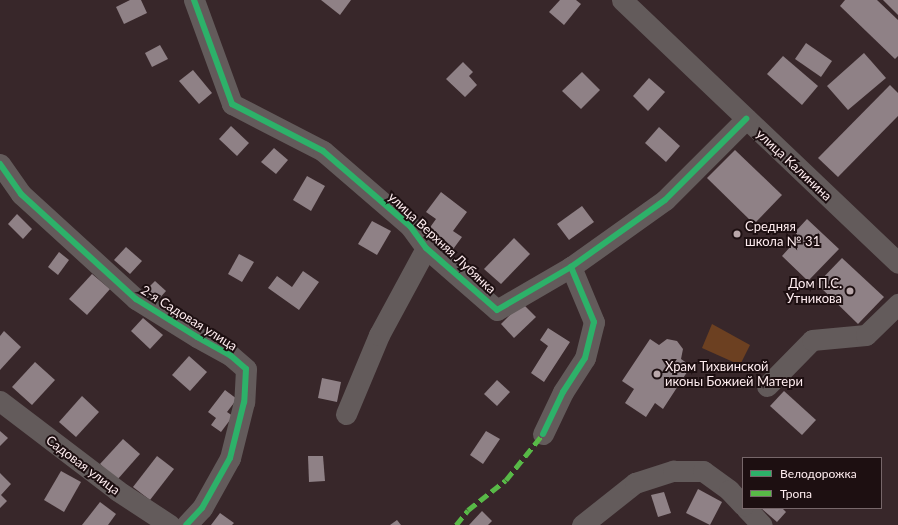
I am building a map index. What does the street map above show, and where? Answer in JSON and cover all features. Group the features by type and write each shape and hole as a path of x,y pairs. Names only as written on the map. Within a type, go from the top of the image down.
{"street":[{"name":"улица Верхняя Лубянка","path":"194,0 232,104 323,150 410,226 426,248 497,310 571,267"},
{"name":"улица Калинина","path":"622,0 898,263"},
{"path":"543,434 563,392 585,358 594,322 571,267 665,200 746,119"},
{"name":"2-я Садовая улица","path":"0,164 21,194 136,299 230,355 246,370 244,402 230,458 202,508 186,525"},
{"path":"346,414 379,335 426,248"},
{"path":"767,386 812,340 866,334 898,304"},
{"name":"Садовая улица","path":"0,401 118,491 170,525"},
{"path":"582,525 636,483 673,471 703,471 729,490 742,504"},
{"path":"747,509 762,525"}],"shaded area":[{"path":"712,324 750,345 740,365 702,348"}],"building":[{"path":"130,0 141,0 147,13 124,24 116,7"},
{"path":"321,0 351,0 340,15"},
{"path":"560,0 576,0 581,4 564,25 549,12"},
{"path":"845,0 877,0 898,20 898,56 895,59 840,6"},
{"path":"883,0 898,0 898,15"},
{"path":"806,43 832,61 821,77 795,59"},
{"path":"160,45 168,59 152,67 145,53"},
{"path":"864,53 886,78 848,110 827,86"},
{"path":"783,56 818,86 802,105 767,74"},
{"path":"463,62 473,72 469,76 477,85 465,97 446,79"},
{"path":"193,70 212,93 199,104 179,81"},
{"path":"582,72 600,90 581,109 562,91"},
{"path":"649,78 665,92 648,111 633,96"},
{"path":"890,85 898,93 898,116 838,177 818,158"},
{"path":"231,126 249,143 237,156 219,139"},
{"path":"659,127 680,146 666,162 645,143"},
{"path":"274,148 288,160 276,174 261,162"},
{"path":"735,150 782,195 754,224 707,178"},
{"path":"307,176 325,186 311,211 293,200"},
{"path":"441,192 467,212 453,231 462,237 451,252 426,233 436,219 426,212"},
{"path":"582,206 594,222 569,240 557,224"},
{"path":"17,214 32,229 23,239 8,224"},
{"path":"807,219 839,249 808,281 782,256 799,237 795,232"},
{"path":"372,221 391,231 377,255 358,244"},
{"path":"514,238 530,254 501,284 484,269"},
{"path":"126,247 142,261 130,274 114,260"},
{"path":"59,252 69,260 58,275 48,267"},
{"path":"239,254 254,262 242,282 228,274"},
{"name":"Дом П.С. Утникова","path":"842,258 884,297 858,324 817,284"},
{"path":"303,271 319,282 299,310 268,288 277,276 292,287"},
{"path":"92,274 110,289 87,315 69,299"},
{"path":"155,281 166,291 158,300 146,290"},
{"path":"522,303 536,317 514,338 501,324"},
{"path":"143,318 163,335 150,349 131,331"},
{"path":"548,328 570,342 544,382 531,373 548,346 540,340"},
{"path":"4,331 21,347 0,370 0,336"},
{"name":"Храм Тихвинской иконы Божией Матери","path":"650,339 659,345 667,339 677,341 683,349 681,359 691,366 663,409 655,403 646,417 625,403 634,389 622,381"},
{"path":"189,356 207,372 190,391 172,375"},
{"path":"35,362 55,380 32,405 12,387"},
{"path":"322,378 341,382 337,402 318,398"},
{"path":"497,380 510,392 497,406 484,394"},
{"path":"225,390 237,399 227,412 233,416 221,432 211,425 216,418 208,412"},
{"path":"784,391 816,420 802,435 770,406"},
{"path":"82,396 99,412 76,437 59,422"},
{"path":"0,431 8,438 0,446"},
{"path":"486,431 500,439 483,464 470,455"},
{"path":"123,439 140,454 117,480 100,464"},
{"path":"157,456 174,469 150,500 133,487"},
{"path":"308,456 323,456 325,481 309,482"},
{"path":"61,471 81,482 64,512 44,500"},
{"path":"0,473 11,484 1,495 7,501 0,508"},
{"path":"698,489 722,502 710,525 686,513"},
{"path":"664,492 671,513 658,517 651,495"},
{"path":"100,502 116,514 108,525 82,525"},
{"path":"762,509 783,509 786,512 777,522"},
{"path":"482,511 492,521 488,525 469,525"},
{"path":"220,513 234,523 232,525 211,525"},
{"path":"397,520 401,525 390,525"}],"marked path":[{"path":"456,525 468,510 506,480 543,434"}],"cycle path":[{"path":"194,0 232,104 323,151 410,226 426,248 497,310 571,267"},
{"path":"543,434 563,392 585,358 594,322 571,267 665,200 746,119"},
{"path":"0,164 21,194 136,299 197,337 230,355 246,369 244,402 230,458 202,508 186,525"}],"place":[{"name":"Средняя школа № 31","path":"737,234"},
{"name":"Дом П.С. Утникова","path":"850,291"},
{"name":"Храм Тихвинской иконы Божией Матери","path":"657,374"}]}
